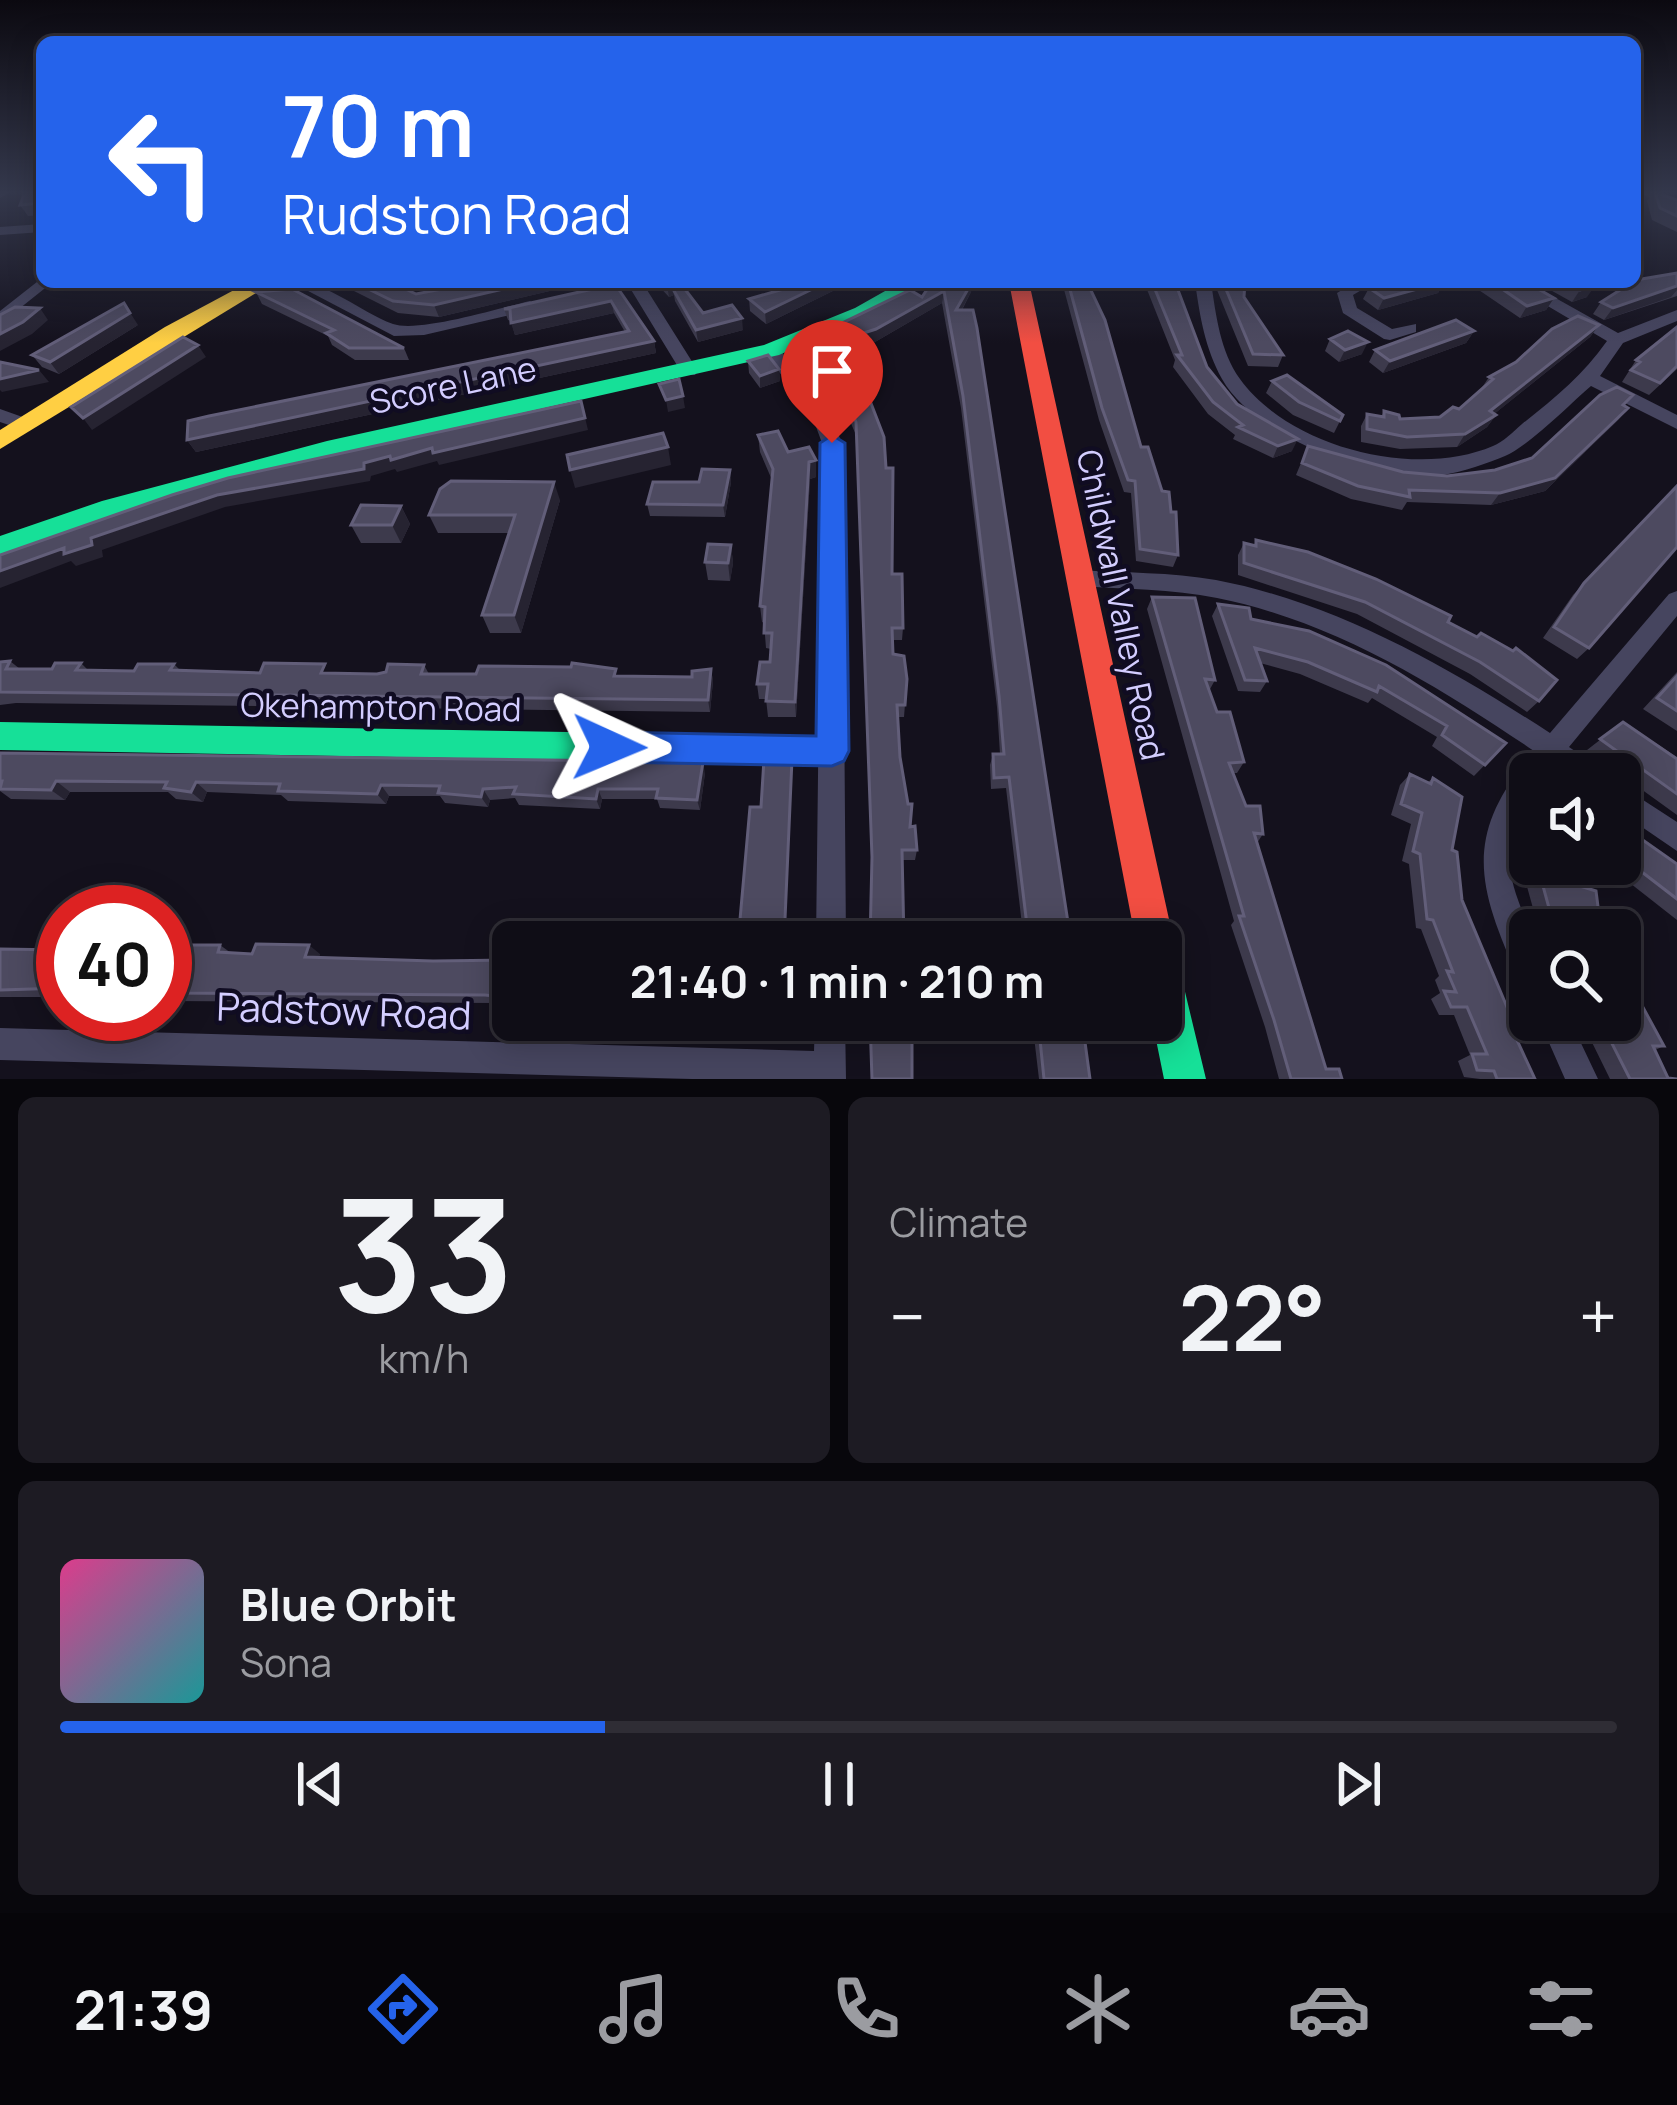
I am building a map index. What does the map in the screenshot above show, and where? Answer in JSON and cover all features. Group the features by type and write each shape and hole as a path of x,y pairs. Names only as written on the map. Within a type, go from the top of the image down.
{"street":[{"path":"0,319 36,288"},
{"path":"0,441 12,420 253,288"},
{"path":"310,288 394,332 424,330 543,303"},
{"path":"566,298 608,288"},
{"path":"638,288 689,371"},
{"name":"Score Lane","path":"0,547 102,510 328,448 771,350 862,312 905,288"},
{"name":"Childwall Valley Road","path":"1020,288 1151,921"},
{"path":"1204,288 1210,332 1232,381 1271,418 1322,446 1393,466 1443,468 1503,450 1590,378 1617,339 1677,315"},
{"path":"1355,288 1345,293 1344,302 1382,339 1409,328"},
{"path":"1526,288 1617,339"},
{"path":"771,350 820,412 832,443 831,921"},
{"path":"1590,378 1677,424"},
{"path":"1078,578 1231,591 1317,617 1429,673 1558,753"},
{"path":"1547,753 1677,600"},
{"name":"Okehampton Road","path":"0,736 832,751"},
{"path":"1509,809 1496,829 1495,868 1509,922"},
{"path":"1641,812 1677,838"},
{"path":"830,1041 830,1073"},
{"path":"1177,1041 1185,1079"},
{"path":"1564,1041 1582,1079"},
{"name":"Padstow Road","path":"0,1044 830,1073"}],"building":[{"path":"1677,273 1677,286 1613,308 1601,302 1623,288 1641,288 1641,279"},
{"path":"366,288 404,288 416,294 448,288 508,288 434,305 393,301"},
{"path":"597,288 618,288 654,341 187,440 188,421 629,331 611,301 511,323 510,309 504,309"},
{"path":"684,288 703,313 732,305 742,318 696,330 673,289"},
{"path":"787,288 815,288 765,312 749,299"},
{"path":"928,288 969,288 956,310 973,310 977,328 1068,921 1026,921 1009,777 994,778 993,754 1004,754 999,696 963,396 944,291 876,329 839,341 844,345 836,350 867,393 884,437 886,468 893,468 892,574 902,574 903,628 892,628 893,654 904,656 907,679 905,705 897,705 900,757 917,850 902,850 904,921 870,921 856,422 843,393 801,343 910,290 922,297"},
{"path":"1070,288 1090,288 1105,320 1141,447 1148,447 1162,491 1169,492 1171,512 1176,512 1178,555 1140,549 1135,481 1128,480 1102,408"},
{"path":"1154,288 1178,288 1207,367 1237,404 1298,439 1278,446 1238,427 1243,425 1213,402 1177,355 1182,355"},
{"path":"1226,288 1245,288 1244,297 1283,355 1253,354"},
{"path":"1369,288 1421,288 1384,298"},
{"path":"1501,288 1536,288 1554,298 1527,306"},
{"path":"292,289 404,348 349,348 326,333 334,330 256,292"},
{"path":"124,303 130,313 50,362 32,355"},
{"path":"15,307 40,308 0,334 0,315"},
{"path":"1578,316 1599,325 1490,411 1496,415 1465,434 1407,437 1367,429 1367,414 1384,417 1384,411 1400,419 1440,417 1453,407 1459,409 1493,379 1489,377 1516,362 1552,329"},
{"path":"1456,320 1474,331 1390,361 1375,350"},
{"path":"1677,327 1677,366 1660,383 1631,370 1640,362 1636,360"},
{"path":"1348,331 1368,342 1345,350 1330,339"},
{"path":"183,337 198,345 83,418 71,407"},
{"path":"768,355 779,369 760,376 748,361"},
{"path":"0,362 39,370 0,379"},
{"path":"1287,375 1343,415 1340,421 1299,402 1272,381"},
{"path":"679,379 683,396 666,400 659,384"},
{"path":"1617,387 1633,395 1623,405 1628,408 1555,478 1500,493 1409,490 1410,497 1358,486 1302,463 1308,446 1403,472 1447,476 1495,470 1532,458 1600,395"},
{"path":"581,401 585,418 433,453 432,448 391,460 390,456 364,463 364,469 217,495 91,538 92,545 64,554 64,548 0,571 0,555 228,478"},
{"path":"778,431 788,452 809,447 816,460 809,462 795,702 766,701 768,684 757,684 760,662 770,662 772,633 764,633 765,607 760,606 773,469 758,435"},
{"path":"663,433 668,447 570,470 567,455"},
{"path":"702,469 730,470 723,505 647,504 653,482 699,482"},
{"path":"451,481 554,482 514,615 482,615 515,515 429,515 440,489"},
{"path":"1677,486 1677,547 1589,648 1554,627 1584,583"},
{"path":"361,505 401,506 392,525 351,525"},
{"path":"1256,540 1308,552 1376,579 1451,616 1448,622 1477,637 1481,633 1513,651 1516,648 1557,680 1539,701 1480,662 1365,602 1244,563 1244,543 1256,546"},
{"path":"708,544 731,545 728,563 705,562"},
{"path":"1152,597 1195,598 1215,680 1205,679 1217,712 1230,712 1244,762 1229,763 1246,806 1260,806 1263,834 1254,833 1326,1069 1339,1069 1342,1079 1291,1079 1239,916 1244,916"},
{"path":"1218,604 1249,608 1251,619 1309,631 1386,665 1506,743 1485,765 1442,735 1447,726 1379,686 1377,692 1308,662 1255,648 1267,681 1245,680"},
{"path":"10,661 6,669 52,669 55,663 81,663 76,670 134,671 138,664 174,664 170,670 260,673 264,663 325,664 321,673 377,674 386,672 388,664 424,665 421,674 476,674 479,666 571,667 572,663 616,669 614,676 692,677 692,671 711,669 708,700 0,692 0,662"},
{"path":"1677,676 1677,711 1657,698"},
{"path":"1623,722 1677,759 1677,794 1641,768 1641,753 1620,753 1600,739"},
{"path":"0,753 703,762 697,800 656,798 658,789 598,789 596,799 513,794 516,787 483,789 481,797 438,793 440,786 381,785 377,794 196,782 191,792 164,788 167,782 56,781 51,790 0,789"},
{"path":"764,759 792,759 785,921 740,921 750,807 761,807"},
{"path":"1410,774 1431,784 1433,778 1462,797 1452,850 1457,852 1462,900 1509,1012 1509,1041 1517,1041 1535,1079 1497,1079 1494,1071 1477,1070 1472,1054 1487,1054 1467,1007 1451,1007 1444,991 1456,992 1447,971 1453,972 1433,920 1427,919 1420,854 1413,851 1422,813 1401,804"},
{"path":"1641,839 1677,864 1677,899 1641,871"},
{"path":"1543,885 1577,885 1596,891 1598,909 1549,909"},
{"path":"256,944 309,945 305,957 492,960 492,996 192,993 192,945 220,945 218,952 252,954"},
{"path":"0,949 36,950 36,989 0,990"},
{"path":"1641,1004 1664,1046 1653,1046 1668,1078 1677,1079 1630,1079 1611,1041 1641,1041"},
{"path":"871,1041 912,1041 912,1079 872,1079"},
{"path":"1040,1041 1085,1041 1090,1079 1044,1079"}],"traffic: fast":[{"path":"0,547 102,510 327,449 771,350 862,312 905,288"},
{"path":"0,736 626,747"},
{"path":"1177,1041 1185,1079"}],"traffic: slow":[{"path":"0,441 173,332 253,288"}],"traffic: jam":[{"path":"1020,288 1151,921"},
{"path":"626,747 833,751"}],"route":[{"path":"609,747 832,751 832,443"}]}
